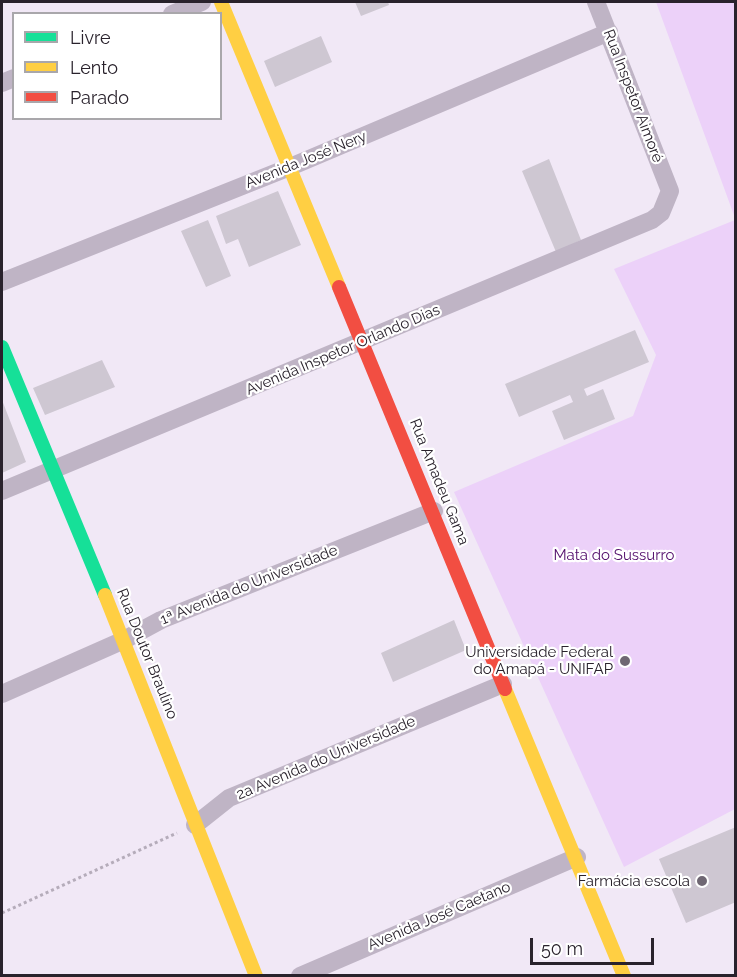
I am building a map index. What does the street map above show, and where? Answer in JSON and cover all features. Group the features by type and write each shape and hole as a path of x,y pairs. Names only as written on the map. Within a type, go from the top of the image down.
{"street":[{"path":"177,12 202,2"},
{"name":"Rua Amadeu Gama","path":"221,2 364,342 624,975"},
{"name":"Rua Inspetor Aimoré","path":"596,2 670,191"},
{"name":"Avenida José Nery","path":"2,282 290,167 609,32"},
{"name":"Avenida Inspetor Orlando Dias","path":"2,491 652,220 661,213 670,191"},
{"name":"Rua Doutor Braulino","path":"2,347 124,640 256,975"},
{"name":"1ª Avenida do Universidade","path":"2,694 124,640 161,620 434,512"},
{"name":"2a Avenida do Universidade","path":"195,825 229,798 503,684"},
{"name":"Avenida José Caetano","path":"300,975 577,857"}],"path":[{"path":"2,913 195,825"}],"green space":[{"path":"656,2 735,2 735,218"},
{"name":"Mata do Sussurro","path":"735,220 735,809 624,867 454,492 633,416 656,355 614,269"}],"building":[{"path":"355,2 388,2 389,5 361,16"},
{"path":"321,36 332,62 275,87 264,61"},
{"path":"549,159 581,240 556,252 522,171"},
{"path":"278,191 301,245 249,267 238,239 226,244 216,216"},
{"path":"208,220 231,276 206,287 181,231"},
{"path":"635,330 649,362 584,389 587,396 603,389 615,419 564,440 552,411 573,402 570,395 519,417 505,384"},
{"path":"102,360 115,387 45,415 33,388"},
{"path":"2,400 26,462 2,473"},
{"path":"454,620 466,650 393,682 381,653"},
{"name":"Farmácia escola","path":"736,827 736,902 686,923 659,859"}],"traffic: fast":[{"path":"2,347 105,595"}],"traffic: slow":[{"path":"221,2 339,287"},
{"path":"105,595 256,976"},
{"path":"505,689 624,976"}],"traffic: jam":[{"path":"339,287 505,689"}],"place":[{"name":"Universidade Federal do Amapá - UNIFAP","path":"625,661"},
{"name":"Farmácia escola","path":"702,881"}]}
